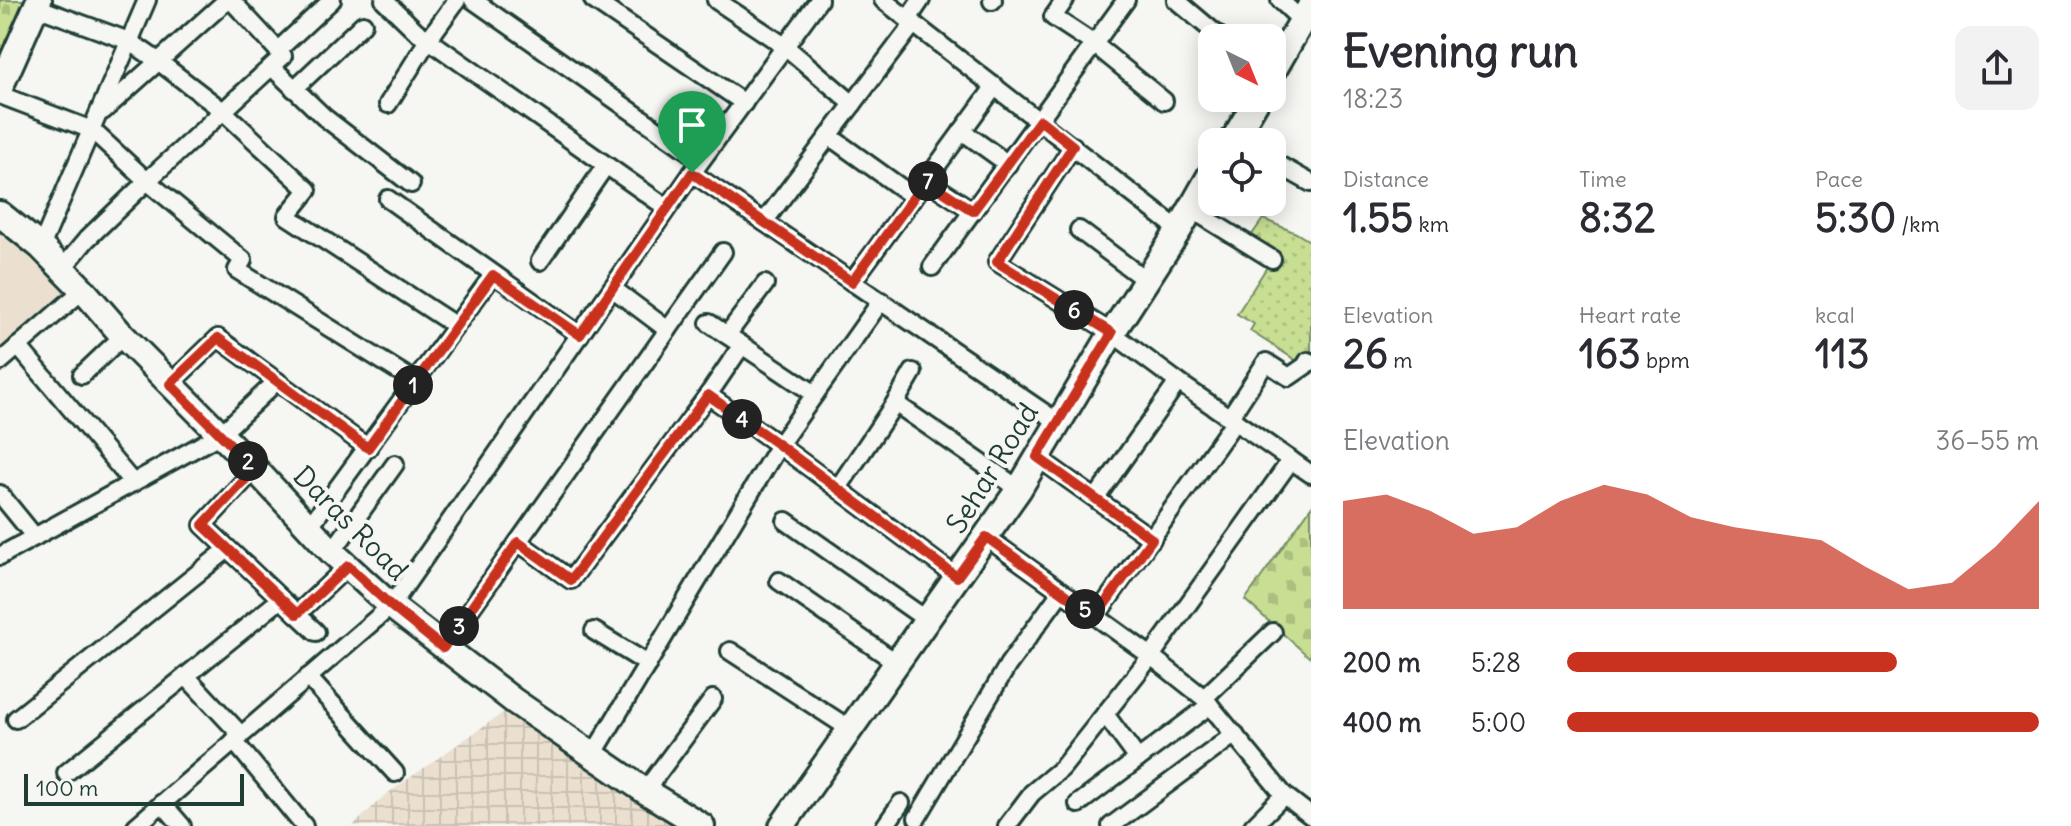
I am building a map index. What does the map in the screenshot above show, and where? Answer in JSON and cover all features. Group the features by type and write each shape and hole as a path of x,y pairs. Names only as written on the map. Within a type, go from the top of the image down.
{"street":[{"path":"41,247 147,0"},
{"path":"62,269 87,239 147,181 283,56 229,0 99,114"},
{"path":"278,50 332,0"},
{"path":"384,0 428,40 667,208"},
{"path":"388,104 457,0"},
{"path":"473,0 696,166 764,222 1058,422"},
{"path":"593,0 744,103"},
{"path":"716,0 786,47 853,104"},
{"path":"136,826 391,606 696,166 819,0"},
{"path":"883,0 1073,146 1185,220 1272,259"},
{"path":"764,222 853,104 911,21 921,0"},
{"path":"1065,0 1053,17 1094,44 1164,101"},
{"path":"932,267 1126,0"},
{"path":"1176,0 1204,24"},
{"path":"1280,0 1306,13 1286,48"},
{"path":"0,88 37,3 129,41 223,111 308,190 287,216 456,326"},
{"path":"294,89 363,24"},
{"path":"272,67 324,117 411,184"},
{"path":"852,282 995,86"},
{"path":"0,95 92,130 147,181 243,260 237,270 416,382"},
{"path":"962,131 1008,164"},
{"path":"829,136 914,197"},
{"path":"1073,146 997,262 1112,333 1311,474"},
{"path":"540,261 606,165"},
{"path":"1286,169 1311,183"},
{"path":"926,180 973,211"},
{"name":"Sehar Road","path":"782,826 1019,489 1198,197"},
{"path":"388,199 580,335"},
{"name":"Daras Road","path":"0,214 41,247 340,559 391,606 537,718 702,826"},
{"path":"1079,230 1147,281"},
{"path":"443,648 723,252"},
{"path":"309,527 493,275"},
{"path":"727,335 765,284"},
{"path":"612,288 668,330"},
{"path":"0,362 83,290"},
{"path":"593,755 779,445 881,301"},
{"path":"709,323 815,394"},
{"path":"82,375 123,336"},
{"path":"170,384 218,338 368,448"},
{"path":"518,542 571,580 742,345"},
{"path":"18,346 133,483"},
{"path":"1096,616 1152,539 1266,362 1289,377 1308,361 1311,362"},
{"path":"838,488 913,372"},
{"path":"0,556 221,434 277,381"},
{"path":"1096,498 1178,382"},
{"path":"708,395 957,577"},
{"path":"895,403 1019,489"},
{"path":"1037,457 1152,539"},
{"path":"1007,826 1032,793 1062,768 1151,656 1291,460"},
{"path":"297,614 340,559 395,464"},
{"path":"255,469 203,525 316,632"},
{"path":"0,494 35,537"},
{"path":"786,521 927,620"},
{"path":"986,537 1151,656 1207,702 1284,795 1311,816"},
{"path":"16,719 228,549"},
{"path":"779,581 897,663"},
{"path":"917,818 1008,665 1061,592"},
{"path":"66,773 281,599"},
{"path":"594,631 648,664"},
{"path":"1078,804 1207,702 1273,632"},
{"path":"730,651 850,729"},
{"path":"186,676 304,826"},
{"path":"308,677 395,773"},
{"path":"645,791 713,699"},
{"path":"1105,714 1138,759"},
{"path":"1111,826 1235,734"},
{"path":"1253,826 1284,795"},
{"path":"162,803 182,826"},
{"path":"885,826 901,803"}],"shaded area":[{"path":"0,231 68,293 0,354"},
{"path":"514,705 698,826 353,826 384,796"}],"green space":[{"path":"0,0 35,0 0,82"},
{"path":"1263,219 1311,242 1311,356 1305,366 1250,331 1254,324 1237,314 1272,259 1246,243"},
{"path":"1311,507 1311,655 1309,657 1245,600"}],"route":[{"path":"1040,120 1073,146 997,262 1112,333 1037,457 1152,539 1096,616 986,537 957,577 708,395 571,580 518,542 443,648 348,566 297,614 203,525 255,469 170,384 218,338 368,448 493,275 580,335 692,173 852,282 926,180 973,211 1040,120"}]}
